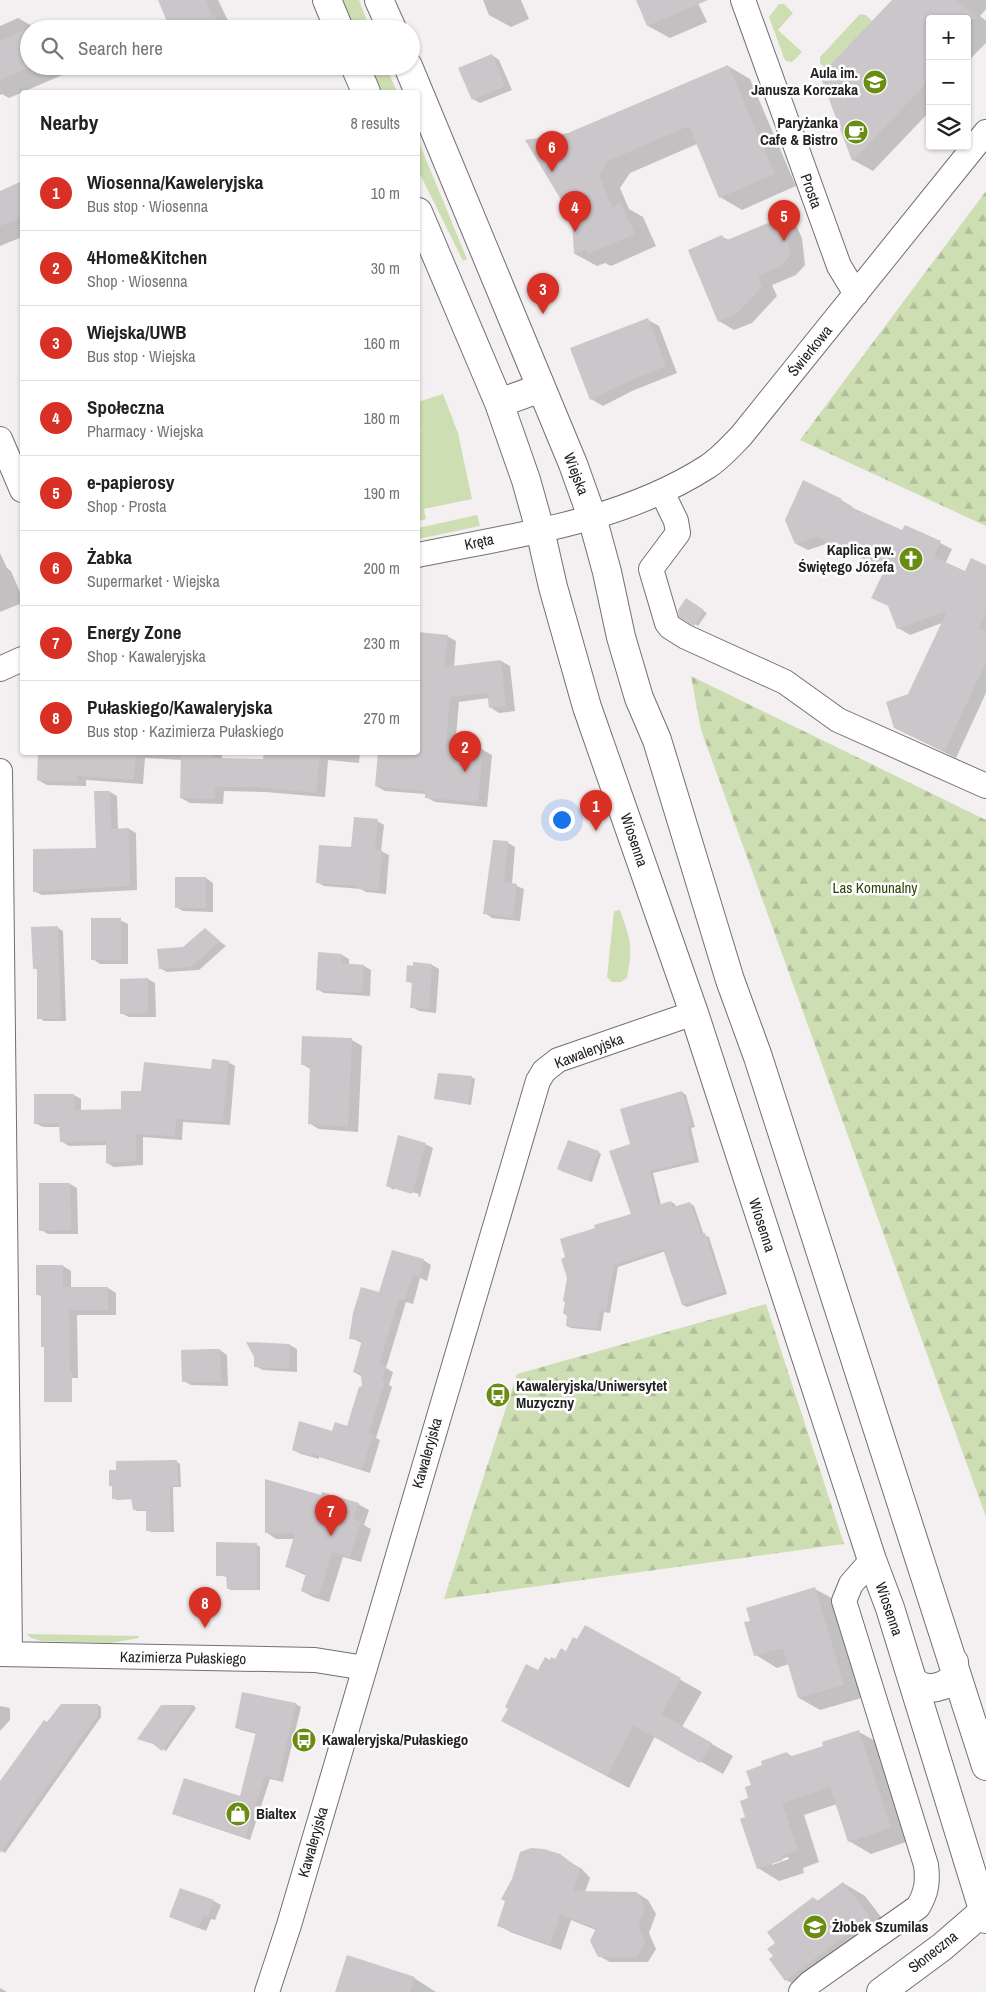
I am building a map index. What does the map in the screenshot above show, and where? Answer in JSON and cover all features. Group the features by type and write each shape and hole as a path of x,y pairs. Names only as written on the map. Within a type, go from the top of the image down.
{"main road":[{"path":"326,0 335,20"},
{"path":"379,0 388,20"},
{"path":"359,75 365,90"},
{"name":"Wiejska","path":"412,75 418,90"},
{"name":"Wiejska","path":"420,95 574,464 592,518"},
{"path":"420,217 499,403 526,480 540,530"},
{"path":"499,403 541,388"},
{"path":"592,518 608,572 621,637 639,698 657,740 730,980 761,1067 986,1766"},
{"name":"Wiosenna","path":"540,530 553,587 587,707 694,1013 872,1560 890,1608 985,1913"},
{"path":"913,1682 923,1687 933,1688 944,1685 950,1681 954,1674 954,1662"},
{"name":"Słoneczna","path":"881,1992 985,1913"}],"street":[{"name":"Prosta","path":"743,0 839,266 856,294"},
{"name":"Świerkowa","path":"592,518 662,492 709,466 742,436 986,132"},
{"path":"0,439 20,485"},
{"path":"662,492 676,521 678,533 651,569 667,623 670,627 686,638 785,682 838,720 986,786"},
{"path":"540,530 592,518"},
{"name":"Kręta","path":"420,555 540,530"},
{"path":"0,669 20,660"},
{"path":"0,771 5,1654"},
{"name":"Kawaleryjska","path":"267,1992 289,1925 538,1081 544,1071 558,1060 694,1013"},
{"path":"801,1992 810,1983 918,1907 925,1896 928,1880 926,1864 844,1601 851,1584 872,1560"},
{"name":"Kazimierza Pułaskiego","path":"5,1654 316,1660 365,1668"}],"green space":[{"path":"342,0 359,0 367,20 350,20"},
{"path":"779,4 784,4 793,13 778,30 802,52 792,62 786,61 784,58 769,17"},
{"path":"860,14 866,15 872,21 826,69 820,63 820,57"},
{"path":"374,75 390,75 396,90 380,90"},
{"path":"420,145 467,259 463,261 420,174"},
{"path":"986,191 986,526 800,440"},
{"path":"443,394 458,433 472,499 424,509 426,519 420,520 421,431 420,401"},
{"path":"477,515 480,526 420,539 420,528"},
{"name":"Las Komunalny","path":"691,676 986,820 986,1517 701,730"},
{"path":"620,910 629,936 630,958 627,978 621,982 612,982 607,977 614,911"},
{"path":"766,1304 844,1544 444,1599 517,1374"},
{"path":"27,1634 139,1636 139,1638 110,1643 41,1641 31,1638"}],"building":[{"path":"158,0 206,0 212,15 218,20 166,20"},
{"path":"636,0 708,0 647,26"},
{"name":"Aula im. Janusza Korczaka","path":"892,0 957,0 977,19 971,19 971,15 926,15 925,85 852,161 820,75"},
{"path":"20,32 20,72 0,80 0,41"},
{"path":"492,54 505,86 472,100 458,68"},
{"path":"728,65 775,174 719,198 689,126 608,161 599,175 612,207 621,203 635,234 588,254 586,249 574,254 572,218 525,140 568,133"},
{"path":"20,182 20,218 0,226 0,191"},
{"path":"782,217 787,229 790,256 780,267 758,276 762,287 736,314 718,322 688,250 722,235 725,241"},
{"path":"648,318 666,366 590,400 570,348"},
{"path":"803,480 842,499 840,502 902,530 905,525 941,541 934,557 965,571 971,558 986,565 986,612 979,628 986,631 986,662 944,752 894,728 886,702 908,694 947,611 897,629 888,606 871,598 885,569 817,537 795,544 785,520"},
{"path":"686,598 704,610 694,626 679,617 678,610"},
{"path":"420,632 448,635 444,667 501,660 506,706 489,708 487,693 450,697 446,746 483,749 478,802 425,798 425,791 375,786 378,755 420,755"},
{"path":"38,755 136,755 134,780 77,776 77,782 37,780"},
{"path":"181,755 213,755 213,758 263,759 264,755 320,755 316,793 255,787 215,787 214,799 180,798"},
{"path":"94,791 110,791 111,829 129,828 130,886 33,892 33,849 96,848"},
{"path":"354,817 378,819 375,849 382,850 379,891 358,889 358,886 316,883 319,845 351,847"},
{"path":"493,840 508,841 504,882 517,884 513,918 483,914"},
{"path":"175,877 206,877 206,908 175,908"},
{"path":"91,918 121,918 121,960 91,960"},
{"path":"58,926 61,1019 37,1019 37,968 33,969 31,927"},
{"path":"205,928 220,941 191,967 159,969 157,949 183,947"},
{"path":"318,952 342,954 341,963 364,965 362,993 316,990"},
{"path":"413,962 432,964 429,1009 410,1008 412,982 406,982 407,965 413,966"},
{"path":"148,978 148,1013 120,1014 120,979"},
{"path":"302,1036 352,1038 348,1127 308,1124 310,1065 301,1065"},
{"path":"212,1059 229,1061 223,1122 176,1119 175,1136 136,1134 136,1161 106,1163 106,1141 60,1142 59,1123 34,1124 34,1094 74,1094 75,1110 121,1109 121,1091 141,1091 144,1062 211,1069"},
{"path":"438,1073 472,1076 468,1104 434,1099"},
{"path":"682,1091 692,1125 687,1126 695,1160 650,1171 658,1205 671,1201 673,1207 690,1202 701,1234 705,1233 724,1292 682,1305 663,1249 614,1265 606,1312 600,1311 597,1329 566,1326 567,1316 563,1313 565,1302 563,1301 567,1278 561,1259 565,1257 560,1239 595,1228 594,1225 631,1214 609,1151 630,1144 620,1109"},
{"path":"398,1135 426,1143 412,1194 386,1186"},
{"path":"568,1140 599,1151 588,1181 557,1169"},
{"path":"39,1183 70,1183 71,1230 39,1231"},
{"path":"392,1250 424,1259 419,1277 413,1275 405,1300 399,1299 379,1364 386,1366 382,1380 385,1381 369,1433 373,1435 362,1470 312,1454 311,1456 292,1450 299,1421 332,1431 335,1422 347,1426 359,1387 362,1386 361,1373 353,1372 362,1340 349,1339 353,1313 361,1287 379,1292"},
{"path":"36,1265 63,1265 63,1287 108,1287 108,1310 69,1310 72,1402 44,1402 44,1347 41,1347 41,1295 36,1295"},
{"path":"246,1342 290,1344 289,1369 254,1367 254,1357"},
{"path":"220,1349 221,1382 182,1382 181,1350"},
{"path":"177,1460 178,1486 170,1486 171,1531 146,1531 146,1510 133,1510 131,1498 112,1499 112,1486 109,1486 109,1470 116,1470 116,1461"},
{"path":"265,1479 321,1495 322,1492 359,1503 353,1519 361,1522 350,1557 332,1552 319,1596 301,1591 306,1573 285,1567 295,1533 265,1533"},
{"path":"216,1542 257,1543 257,1589 227,1589 226,1576 216,1576"},
{"path":"815,1587 844,1685 798,1698 783,1648 754,1656 744,1622 750,1621 746,1608"},
{"path":"585,1625 681,1678 661,1714 712,1743 700,1763 633,1725 607,1776 501,1721 508,1709 505,1707 526,1664 538,1670 545,1657 550,1660 551,1657 555,1659 561,1648 566,1651 573,1637 577,1639"},
{"path":"242,1692 296,1703 278,1780 265,1776 245,1838 172,1814 184,1778 240,1796 256,1732 235,1728"},
{"path":"61,1704 98,1704 98,1715 0,1853 0,1781 44,1720 47,1722"},
{"path":"161,1705 194,1705 162,1751 153,1744 137,1739"},
{"path":"859,1730 891,1828 848,1842 830,1787 782,1803 798,1850 781,1856 783,1860 757,1869 740,1819 745,1817 740,1801 748,1798 745,1787 751,1785 746,1771 762,1765 761,1761 787,1752 789,1757 823,1746 822,1742"},
{"path":"531,1848 544,1849 560,1854 576,1866 580,1871 573,1891 637,1892 645,1907 638,1926 645,1942 637,1957 598,1957 590,1941 596,1928 560,1915 550,1945 497,1926 505,1901 501,1899 512,1879 520,1852"},
{"path":"843,1882 870,1917 785,1981 769,1959 773,1956 767,1949 775,1943 767,1932 813,1897 817,1901"},
{"path":"180,1888 214,1900 208,1917 203,1916 198,1928 169,1917"},
{"path":"347,1955 415,1977 410,1992 335,1992"}],"place":[{"name":"Aula im. Janusza Korczaka","path":"875,82"},
{"name":"Paryżanka Cafe & Bistro","path":"856,132"},
{"name":"Żabka","path":"552,172"},
{"name":"Społeczna","path":"575,232"},
{"name":"e-papierosy","path":"784,241"},
{"name":"Wiejska/UWB","path":"543,314"},
{"name":"Kaplica pw. Świętego Józefa","path":"911,559"},
{"name":"4Home&Kitchen","path":"465,772"},
{"name":"Wiosenna/Kaweleryjska","path":"596,831"},
{"name":"Kawaleryjska/Uniwersytet Muzyczny","path":"498,1395"},
{"name":"Energy Zone","path":"331,1536"},
{"name":"Pułaskiego/Kawaleryjska","path":"205,1628"},
{"name":"Kawaleryjska/Pułaskiego","path":"304,1740"},
{"name":"Bialtex","path":"238,1814"},
{"name":"Żłobek Szumilas","path":"815,1927"}]}
